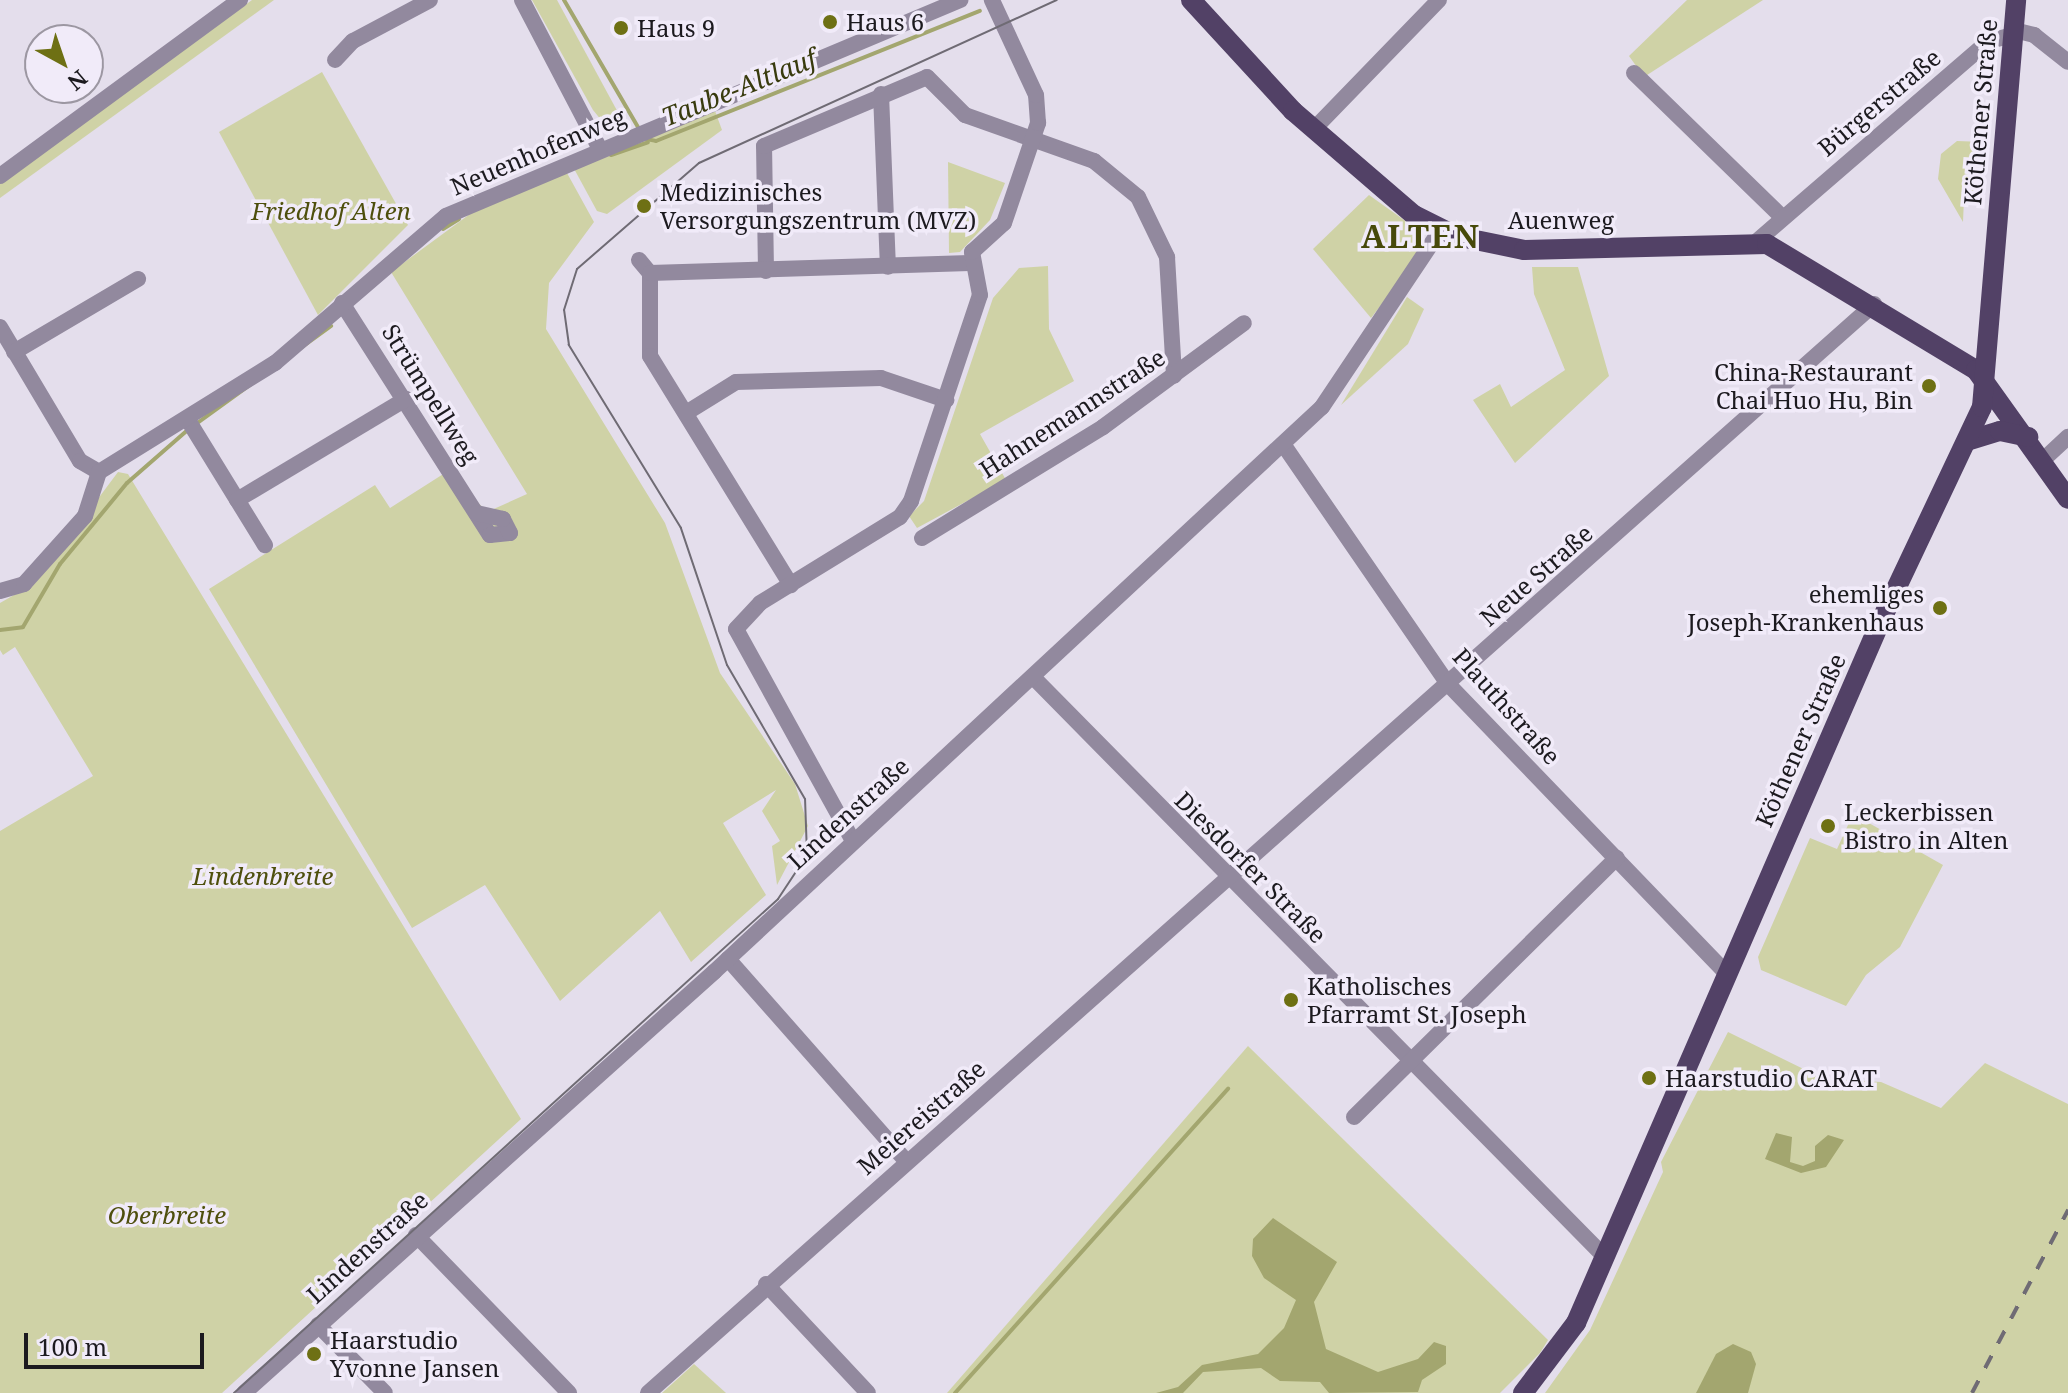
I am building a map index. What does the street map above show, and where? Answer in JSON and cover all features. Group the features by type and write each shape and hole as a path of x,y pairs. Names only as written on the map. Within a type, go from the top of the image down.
{"main road":[{"name":"Auenweg","path":"1191,0 1313,130 1394,202 1441,229 1477,243 1552,251 1757,241"},
{"name":"Köthener Straße","path":"1523,1393 1566,1340 1605,1257 1727,974 1967,441 1986,379 2016,0"},
{"path":"1757,241 1874,304 1986,379 2068,499"},
{"path":"1967,441 2000,431 2028,437"}],"street":[{"path":"0,176 240,0"},
{"path":"335,60 353,41 430,0"},
{"path":"522,0 600,149"},
{"name":"Neuenhofenweg","path":"99,472 190,424 275,363 347,308 446,216 960,0"},
{"path":"853,841 736,638 740,618 906,510 980,295 970,263 976,245 1004,223 1034,137 1036,95 992,0"},
{"path":"1313,130 1439,0"},
{"path":"2013,33 2034,35 2068,62"},
{"name":"Bürgerstraße","path":"1757,241 1781,216 1989,41 2013,33"},
{"path":"1634,73 1781,216"},
{"path":"766,271 764,146 927,77 965,115 1034,137 1111,172 1148,211 1167,257 1174,376"},
{"path":"881,94 888,267"},
{"name":"Lindenstraße","path":"244,1393 416,1235 728,959 1283,444 1338,388 1441,229"},
{"path":"791,585 648,346 644,266 766,271 970,263"},
{"path":"14,352 138,279"},
{"name":"Neue Straße","path":"1228,879 1874,304"},
{"name":"Strümpellweg","path":"347,308 477,513"},
{"name":"Hahnemannstraße","path":"922,538 1174,376 1244,323"},
{"path":"0,327 80,461 99,472 85,516 24,584 0,591"},
{"path":"686,413 736,382 881,378 946,400"},
{"path":"237,500 406,399"},
{"path":"190,424 265,545"},
{"path":"2043,460 2068,437"},
{"name":"Plauthstraße","path":"1283,444 1448,684 1727,974"},
{"name":"Diesdorfer Straße","path":"1033,677 1228,879 1605,1257"},
{"path":"1354,1117 1617,858"},
{"name":"Meiereistraße","path":"648,1393 766,1284 1228,879"},
{"path":"728,959 906,1161"},
{"path":"416,1235 569,1393"},
{"path":"766,1284 868,1393"},
{"path":"318,1325 385,1393"}],"green space":[{"path":"252,0 274,0 0,198 0,184"},
{"path":"532,0 557,0 627,129 606,126 593,110"},
{"path":"1687,0 1763,0 1644,77 1629,56"},
{"name":"Friedhof Alten","path":"322,72 408,225 318,315 219,132"},
{"path":"715,111 722,130 607,214 597,211 572,165"},
{"path":"1957,141 1984,142 1984,199 1964,199 1963,222 1938,179 1941,154"},
{"path":"948,162 1005,183 990,220 960,252 949,253"},
{"path":"567,173 594,222 549,283 546,329 665,523 720,673 795,784 808,826 777,885 772,846 780,841 762,811 776,790 723,823 766,895 691,962 660,911 560,1001 485,885 412,928 209,589 375,485 390,508 448,471 487,512 527,494 391,272 474,211"},
{"path":"1369,195 1418,230 1423,251 1371,318 1313,249"},
{"path":"1048,266 1049,329 1074,381 980,434 1006,480 917,528 909,516 924,501 993,298 1019,268"},
{"path":"1532,267 1578,267 1609,376 1515,463 1473,400 1500,384 1511,407 1565,370 1534,294"},
{"path":"1407,297 1424,309 1408,344 1341,405"},
{"path":"118,472 128,474 521,1119 222,1393 0,1393 0,831 93,776 15,647 3,655 0,650 0,603 35,583"},
{"path":"1853,814 1943,865 1900,947 1866,975 1846,1006 1761,970 1758,957 1810,838 1837,849"},
{"path":"1728,1032 1824,1079 1881,1082 1941,1108 1985,1063 2068,1104 2068,1393 1545,1393 1590,1330 1663,1172 1661,1162"},
{"path":"1248,1046 1548,1340 1540,1353 1500,1393 947,1393"},
{"path":"694,1364 726,1393 662,1393"}],"shaded area":[{"path":"1776,1133 1792,1137 1790,1162 1803,1166 1815,1161 1815,1146 1828,1135 1844,1140 1826,1167 1801,1173 1765,1159"},
{"path":"1273,1218 1337,1262 1314,1302 1326,1349 1378,1372 1418,1359 1434,1342 1446,1346 1446,1364 1422,1380 1418,1392 1329,1393 1320,1382 1280,1381 1261,1368 1203,1372 1183,1393 1156,1393 1178,1387 1202,1365 1258,1354 1284,1328 1296,1300 1264,1278 1252,1256 1253,1239"},
{"path":"1733,1344 1751,1352 1756,1364 1748,1393 1696,1393 1716,1354"}],"waterway":[{"name":"Taube-Altlauf","path":"564,0 639,129"},
{"name":"Taube-Altlauf","path":"646,139 656,141 980,11"},
{"path":"611,155 648,142"},
{"path":"443,229 459,219"},
{"path":"196,424 331,326"},
{"path":"0,630 23,627 60,564 127,483 189,429"},
{"path":"955,1393 1228,1089"}],"tram line":[{"path":"234,1393 778,899 807,855 805,799 727,665 681,528 569,345 564,310 577,269 699,163 1057,0"}],"railway":[{"path":"1972,1393 2068,1210"}],"place":[{"name":"Haus 6","path":"830,22"},
{"name":"Haus 9","path":"621,28"},
{"name":"Medizinisches Versorgungszentrum (MVZ)","path":"644,206"},
{"name":"China-Restaurant Chai Huo Hu, Bin","path":"1929,386"},
{"name":"ehemliges Joseph-Krankenhaus","path":"1940,608"},
{"name":"Leckerbissen Bistro in Alten","path":"1828,826"},
{"name":"Katholisches Pfarramt St. Joseph","path":"1291,1000"},
{"name":"Haarstudio CARAT","path":"1649,1078"},
{"name":"Haarstudio Yvonne Jansen","path":"314,1354"}],"district":[{"name":"ALTEN","path":"1421,236"}],"park label":[{"name":"Lindenbreite","path":"263,876"},
{"name":"Oberbreite","path":"167,1215"}]}
